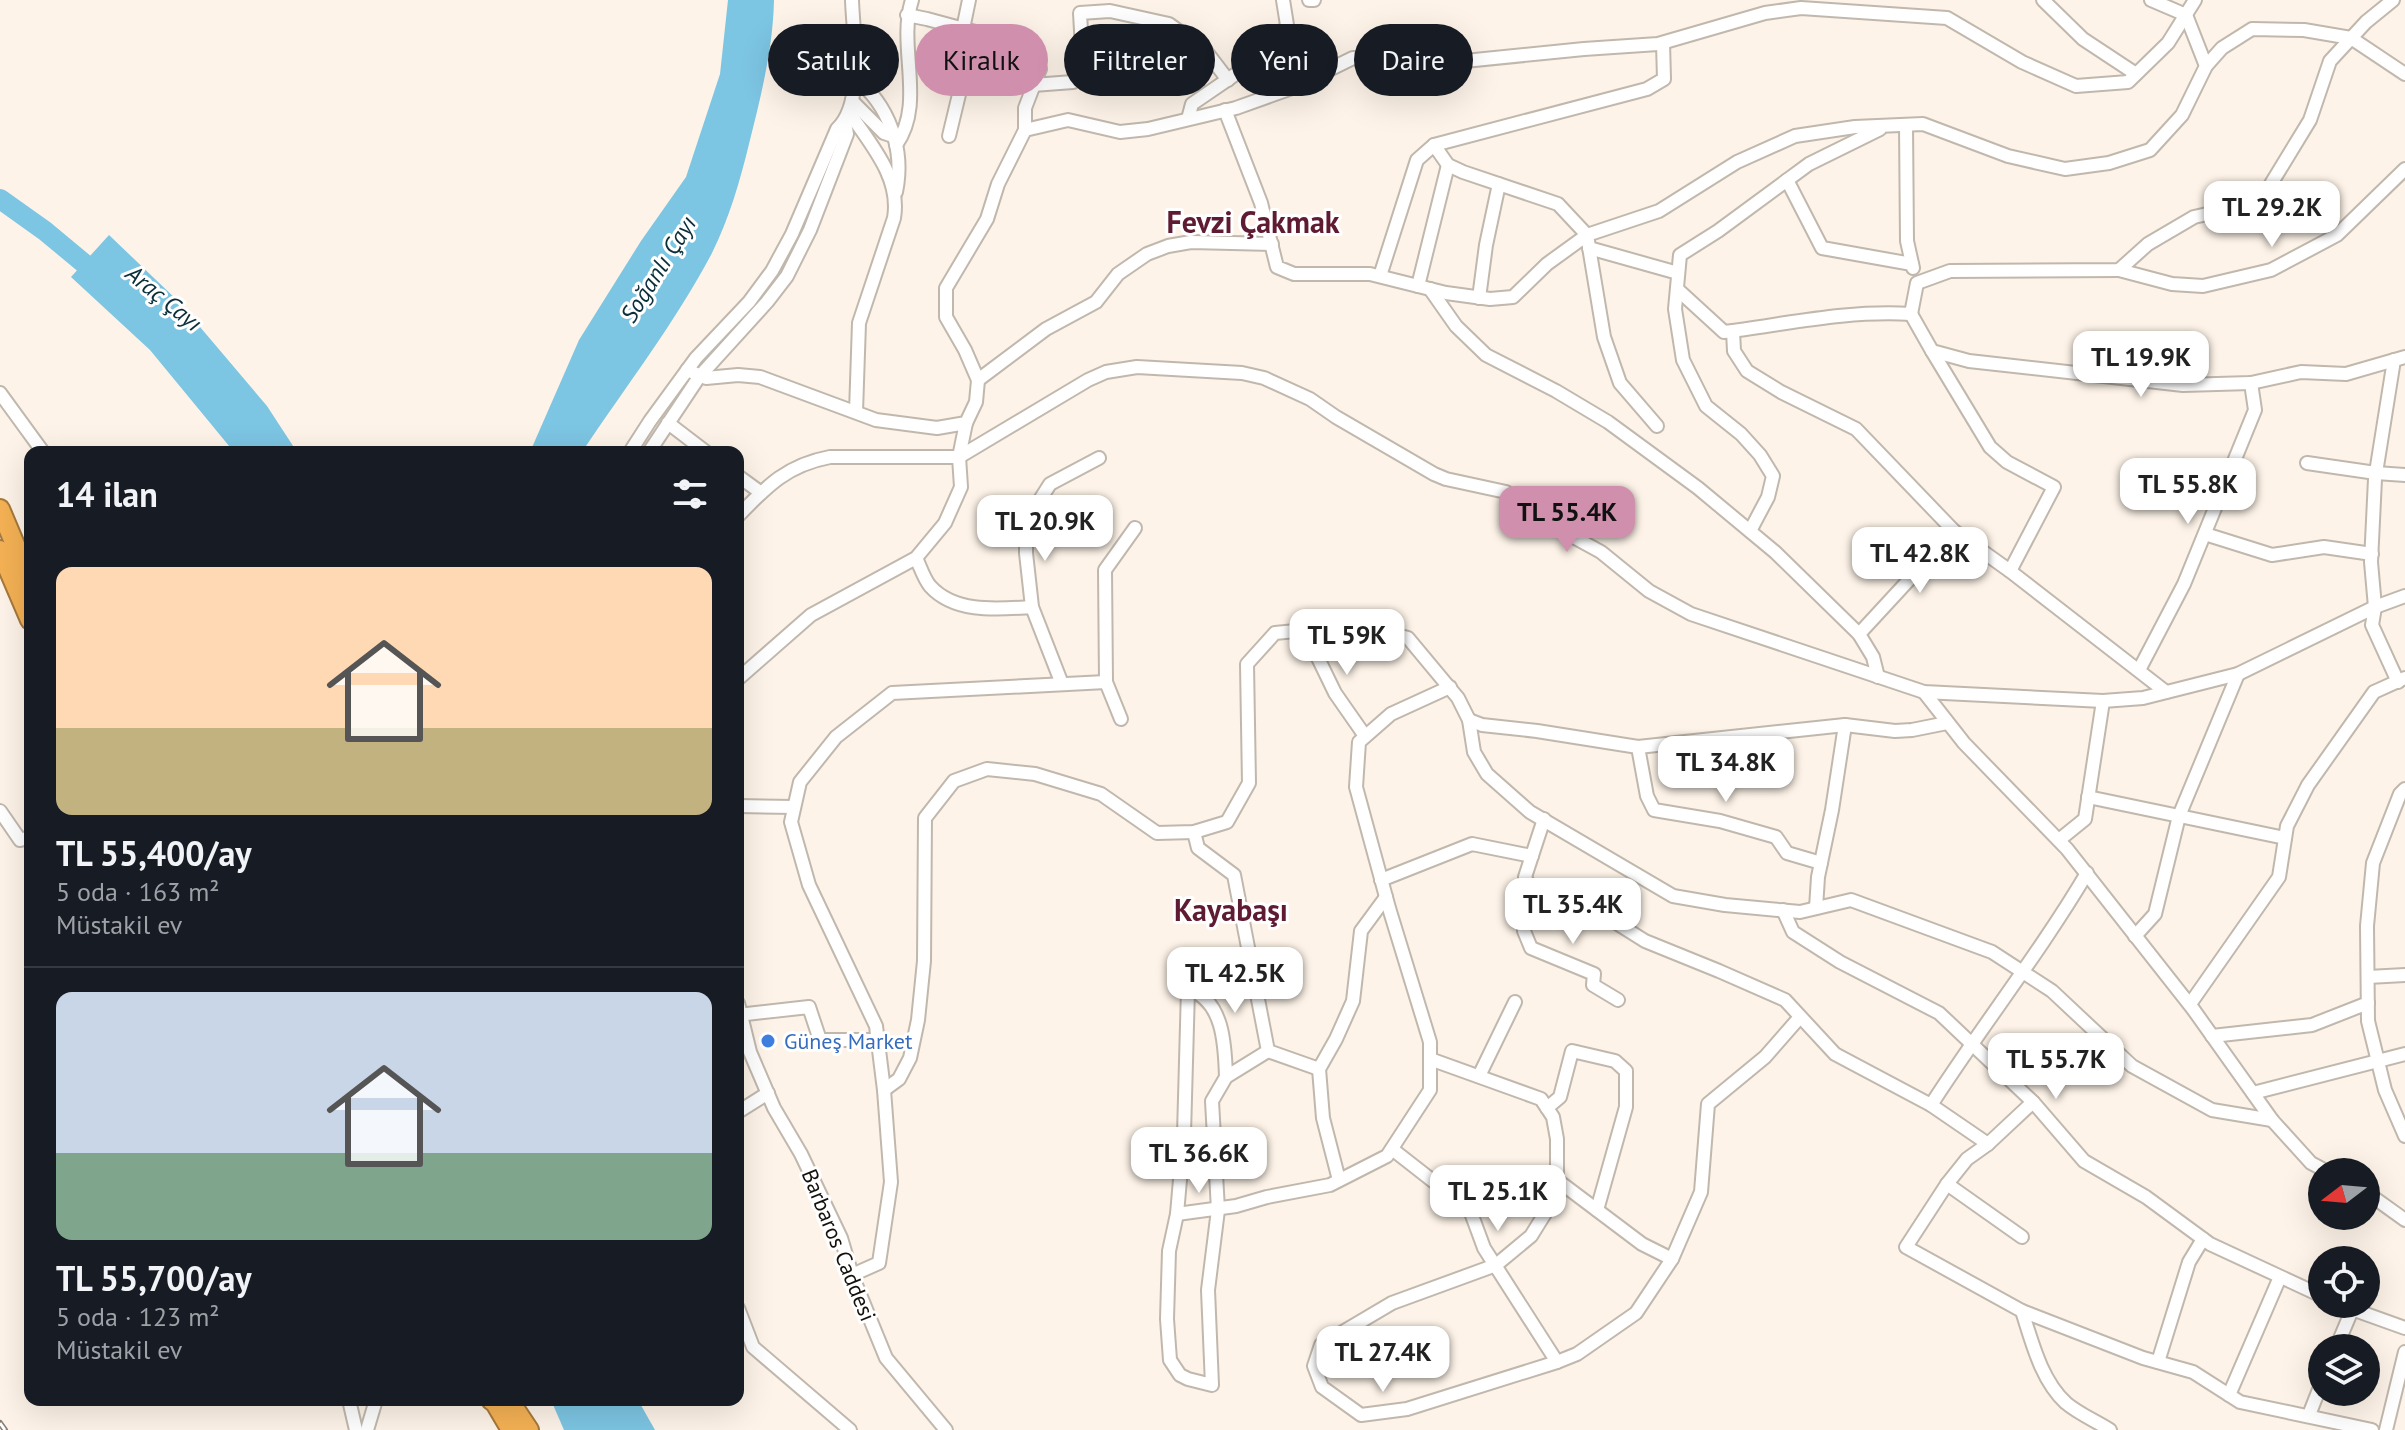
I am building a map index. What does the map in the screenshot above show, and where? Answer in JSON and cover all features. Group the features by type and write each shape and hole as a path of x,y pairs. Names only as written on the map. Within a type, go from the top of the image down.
{"highway":[{"path":"0,509 14,578"},
{"path":"0,550 24,604"},
{"path":"497,1406 511,1430"},
{"path":"513,1406 529,1430"}],"street":[{"path":"852,0 853,24"},
{"path":"895,141 905,132 910,111 907,15 912,0"},
{"path":"969,0 969,24"},
{"path":"1188,119 1192,104 1268,52 1287,25 1283,0"},
{"path":"2043,0 2083,39 2136,74"},
{"path":"2151,0 2186,15 2206,66"},
{"path":"1025,130 1068,120 1132,132 1225,110 1292,88 1353,58 1445,63 1663,43 1765,13 1801,8 1947,18 2022,62 2076,86 2128,82 2168,43 2195,0"},
{"path":"2119,270 2148,244 2194,217 2260,202 2310,120 2330,61 2366,22 2393,0"},
{"path":"1048,84 1073,82 1082,48 1080,13 1110,11 1169,24 1205,50 1228,80"},
{"path":"907,15 942,24"},
{"path":"1225,110 1261,203 1277,267 1294,274 1370,274 1490,299 1513,297 1547,264 1588,241 1659,211 1737,162 1795,136 1855,127 1923,124 2008,156 2065,169 2109,163 2150,150 2182,115 2206,66 2222,48 2252,29 2304,30 2351,38 2405,74"},
{"path":"1380,276 1417,160 1434,145 1647,89 1664,79 1663,43"},
{"path":"653,446 699,377 767,302 796,261 847,134 851,96"},
{"path":"856,412 859,323 894,218 900,173 890,122 873,96"},
{"path":"949,136 957,96"},
{"path":"744,674 811,615 916,558 945,523 961,487 959,457 966,423 976,402 978,380 946,317 946,288 987,219 998,184 1025,130 1025,108 1029,96"},
{"path":"848,112 895,141"},
{"path":"848,112 885,167 896,195"},
{"path":"634,446 687,370 749,302 772,271 788,243 837,129 848,112"},
{"path":"1906,125 1907,241 1917,283 1911,314 1990,447 2007,462 2054,487 2010,571"},
{"path":"1750,531 1768,497 1773,476 1741,434 1706,406 1683,360 1675,309 1680,255 1809,164 1887,126"},
{"path":"1434,145 1448,165 1558,204 1588,241 1604,337 1620,383 1657,426"},
{"path":"1424,287 1448,165"},
{"path":"1917,283 1950,271 2119,270 2172,284 2203,286 2271,270 2337,235 2405,169"},
{"path":"1787,180 1822,248 1912,264"},
{"path":"1479,298 1499,184"},
{"path":"1588,241 1678,273"},
{"path":"978,380 1046,329 1096,302 1118,274 1147,254 1191,242 1272,244"},
{"path":"1424,287 1456,326 1486,355 1608,422 1698,488 1775,552 1859,634 1873,657 1878,677"},
{"path":"1677,289 1724,332 1835,316 1883,312 1911,314"},
{"path":"1733,331 1734,351 1747,371 1781,392 1856,429 1954,531 2166,692"},
{"path":"1932,351 1969,361 2183,385 2251,383 2301,372 2346,374 2400,359 2376,473 2372,554 2375,607 2372,625 2401,680 2374,692 2308,785 2287,826 2279,877 2190,1004"},
{"path":"744,509 760,492 791,469 809,461 830,457 959,457 1088,380 1106,372 1137,367 1242,373 1287,387 1434,474 1506,492 1535,516 1601,552 1649,591 1691,614 1924,692 2103,701 2143,698 2238,674 2375,607 2405,596"},
{"path":"687,370 699,377 760,377 876,420 937,428 966,423"},
{"path":"2139,670 2184,584 2255,410 2251,383"},
{"path":"0,393 39,446"},
{"path":"668,423 698,446"},
{"path":"1062,684 1032,607 1026,522 1050,484 1099,458"},
{"path":"2307,463 2405,475"},
{"path":"744,480 760,492"},
{"path":"1121,719 1106,682 1105,570 1135,528"},
{"path":"1859,634 1954,531"},
{"path":"2205,534 2272,555 2324,547 2372,554"},
{"path":"916,558 930,586 953,602 987,610 1032,607"},
{"path":"884,1090 899,1079 910,1058 918,1020 924,961 925,818 954,781 987,769 1035,774 1101,794 1157,833 1194,832 1227,822 1249,783 1247,664 1275,633 1358,625 1408,638 1458,698 1469,720 1474,752 1487,774 1530,812 1673,896 1725,905 1800,912 1851,900 1992,952 2052,991 2132,1066 2212,1110 2272,1120"},
{"path":"1305,631 1335,693 1365,736"},
{"path":"2135,936 2155,914 2179,816 2238,674"},
{"path":"852,1275 879,1263 891,1182 884,1090 876,1026 809,885 791,822 800,782 836,737 892,693 1106,682"},
{"path":"1177,1214 1218,1210 1330,1185 1387,1156 1430,1090 1430,1042 1356,787 1359,742 1391,714 1450,687"},
{"path":"1924,692 1971,751 2059,840 2087,873 2190,1004 2272,1120 2308,1160"},
{"path":"2059,840 2085,819 2103,701"},
{"path":"1469,720 1482,725 1638,747 1845,725 1895,731 1947,723"},
{"path":"1816,908 1845,725"},
{"path":"1638,747 1647,796 1654,810 1720,821 1776,837 1787,853 1821,863"},
{"path":"2405,789 2400,794 2373,863 2367,926 2368,1021 2385,1090 2405,1136"},
{"path":"2088,797 2285,838"},
{"path":"744,806 794,807"},
{"path":"0,811 20,840 24,839"},
{"path":"1544,819 1525,877 1532,892 1524,931 1531,948 1594,974 1593,985 1618,1000"},
{"path":"1194,832 1198,848 1234,875 1268,1051"},
{"path":"1381,880 1472,844 1532,856"},
{"path":"1931,1105 1971,1043 2024,973 2087,873"},
{"path":"1532,892 1563,898 1610,919 1645,941 1785,1000 1835,1054 1931,1105 1988,1144"},
{"path":"1339,1180 1323,1118 1319,1069 1353,1001 1361,931 1386,897"},
{"path":"1783,910 1793,932 1840,962 1939,1013 2033,1102 2084,1161 2146,1197 2203,1239 2308,1290"},
{"path":"2368,977 2405,975"},
{"path":"1226,1077 1225,1044 1217,1017 1203,996 1188,989 1186,1099 1177,1214 1169,1251 1167,1319 1170,1360 1180,1375 1212,1385 1208,1290 1218,1210 1212,1101 1226,1077 1268,1051"},
{"path":"1479,1076 1515,1002"},
{"path":"2212,1036 2312,1025 2368,1003"},
{"path":"744,1011 809,1007 820,1040 878,1040"},
{"path":"1430,1059 1541,1099 1553,1117 1557,1139 1557,1194 1531,1236 1496,1265 1392,1303 1321,1345 1314,1366 1322,1387 1361,1415 1407,1409 1557,1362 1577,1354 1636,1313 1672,1259 1701,1192 1708,1104 1765,1057 1800,1017"},
{"name":"Barbaros Caddesi","path":"744,1030 768,1093 841,1238 852,1275 886,1358 946,1430"},
{"path":"1268,1051 1319,1069"},
{"path":"1547,1108 1560,1097 1572,1051 1615,1061 1626,1071 1626,1107 1597,1210"},
{"path":"2253,1093 2405,1054"},
{"path":"744,1108 768,1093"},
{"path":"1186,1099 1212,1101"},
{"path":"2033,1102 1967,1159 1906,1247 2022,1311 2193,1372 2240,1402 2372,1430"},
{"path":"1392,1149 1470,1210 1484,1248 1557,1362"},
{"path":"1557,1180 1642,1244 1672,1259"},
{"path":"1947,1184 2022,1237"},
{"path":"2380,1202 2405,1220"},
{"path":"2158,1362 2189,1262 2203,1239"},
{"path":"2229,1395 2280,1277"},
{"path":"2022,1311 2042,1366 2057,1392 2068,1404 2110,1430"},
{"path":"2376,1318 2405,1328"},
{"path":"744,1324 753,1347 850,1430"},
{"path":"2386,1430 2405,1352"},
{"path":"350,1406 356,1430"},
{"path":"367,1430 374,1406"},
{"path":"2309,1415 2313,1406"}],"water":[{"name":"Soğanlı Çayı","path":"728,0 774,0 772,24 768,24 768,59 738,186 718,240 698,279 586,446 533,446 579,340 641,241 686,177 720,74"},
{"path":"109,235 178,301 267,406 293,446 229,446 150,350 71,277"},
{"path":"554,1406 641,1406 655,1430 564,1430"}],"waterway":[{"name":"Araç Çayı","path":"0,199 45,231 104,280"}],"railway":[{"path":"0,1423 5,1430"}],"place":[{"name":"Güneş Market","path":"768,1041"}],"district":[{"name":"Fevzi Çakmak","path":"1253,221"},
{"name":"Kayabaşı","path":"1231,909"}]}
